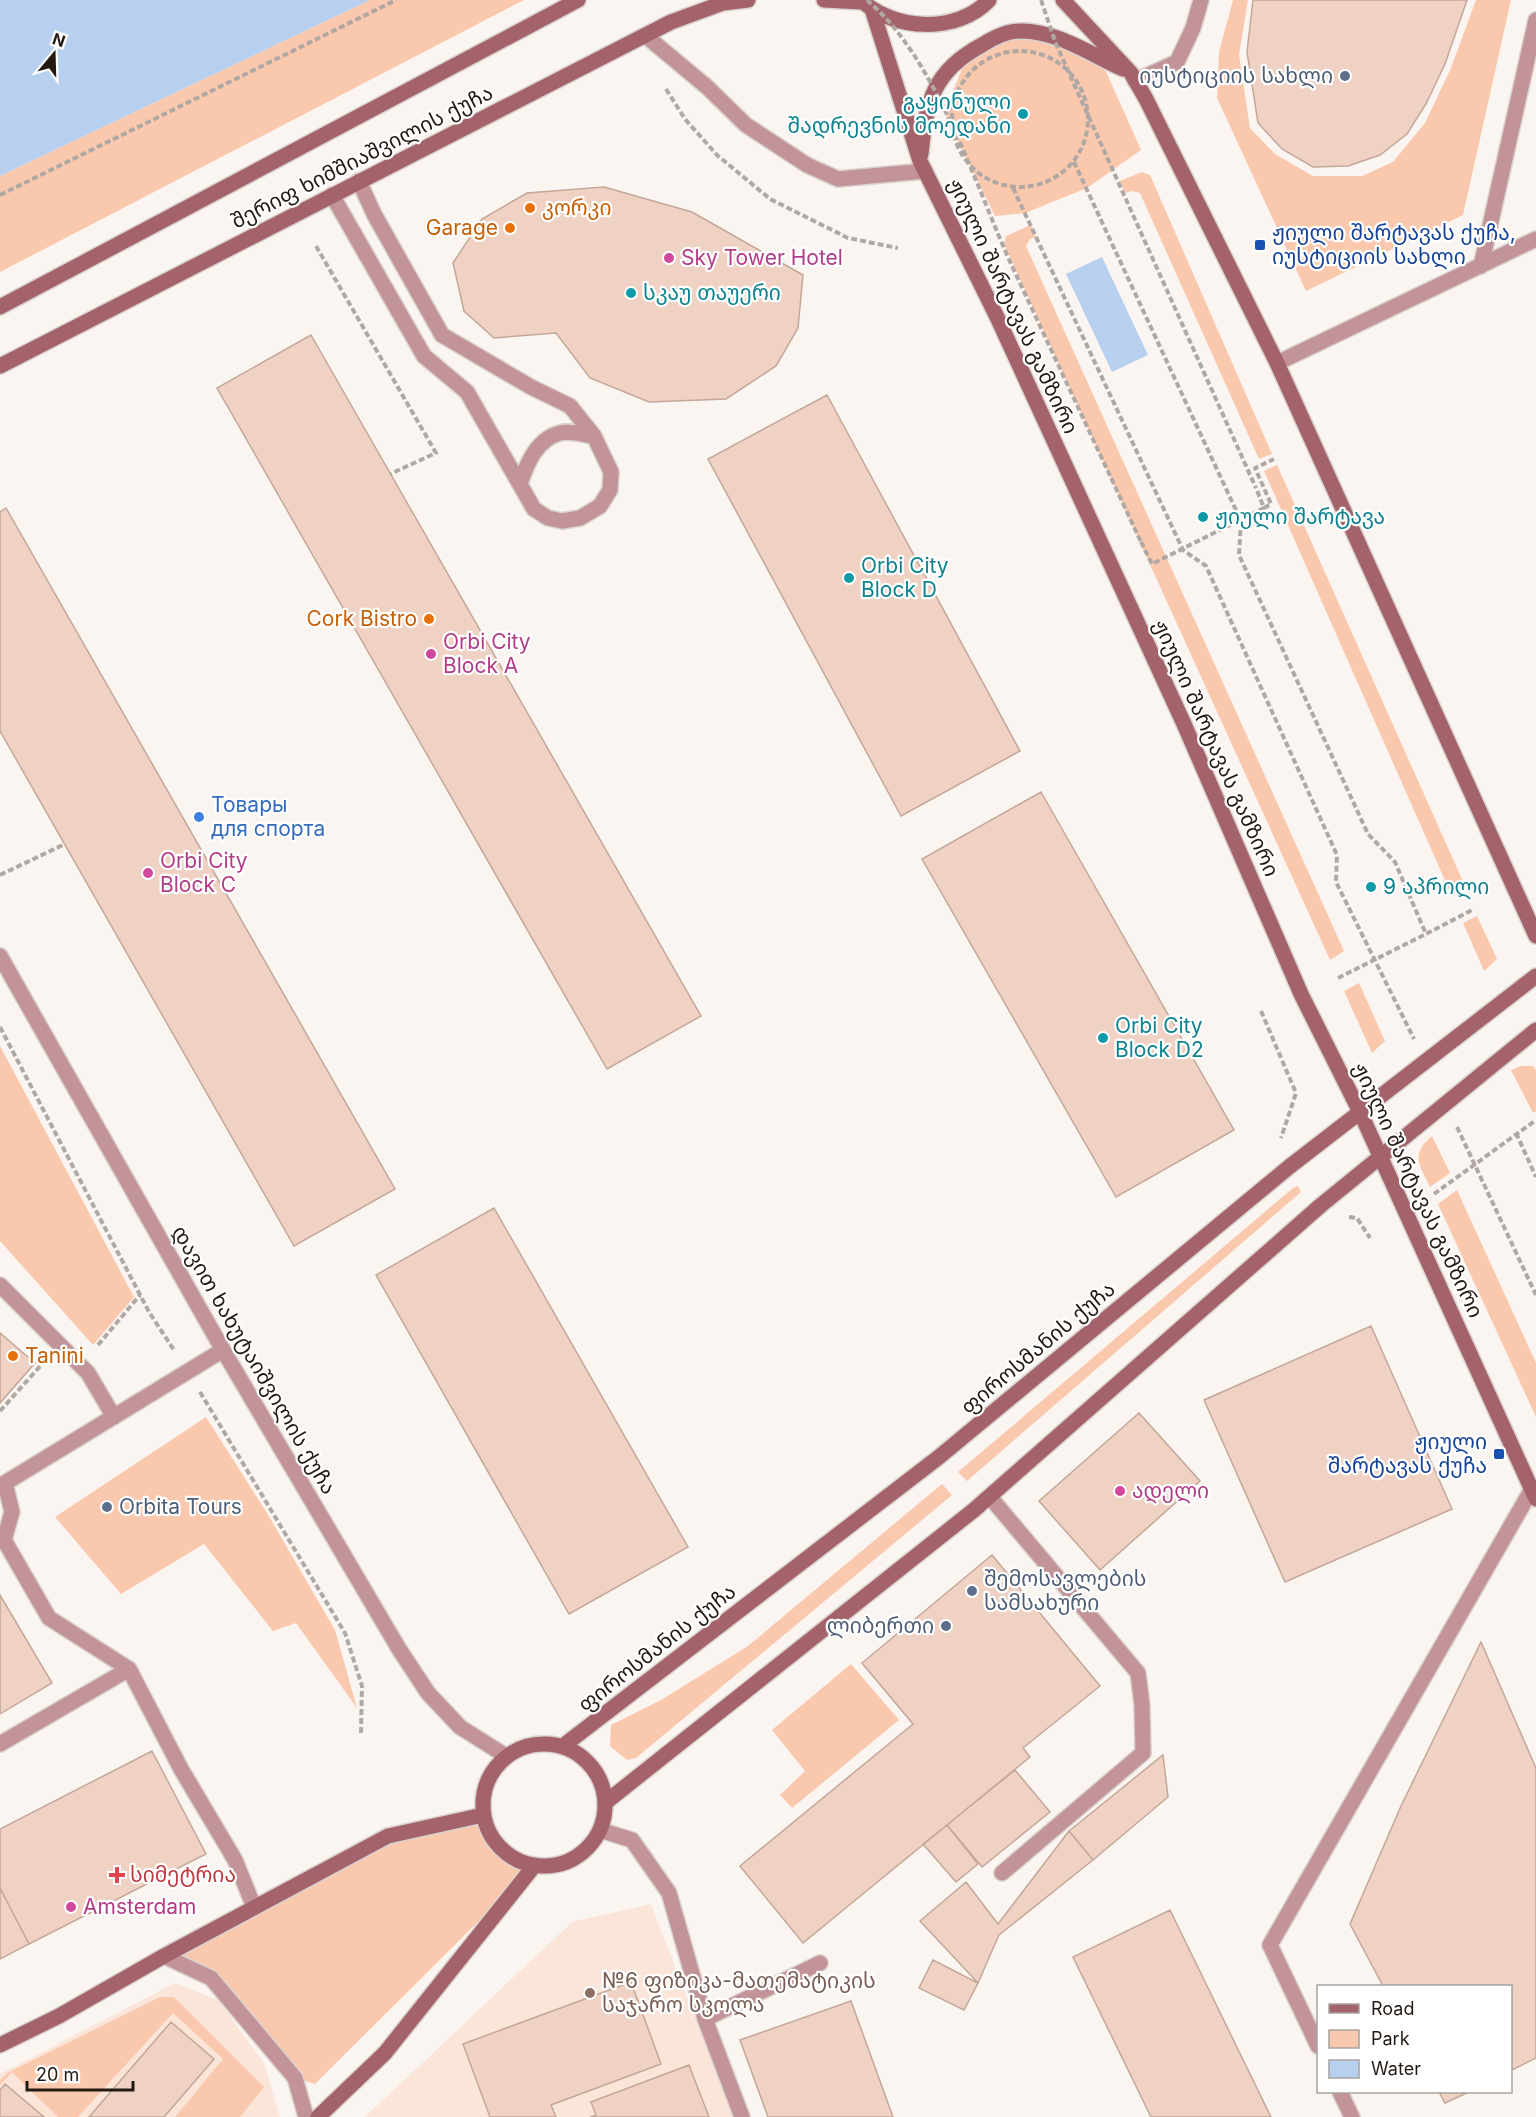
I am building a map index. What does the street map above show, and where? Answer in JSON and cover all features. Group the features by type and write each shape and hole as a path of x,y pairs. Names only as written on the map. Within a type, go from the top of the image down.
{"main road":[{"name":"შერიფ ხიმშიაშვილის ქუჩა","path":"0,307 578,0"},
{"name":"შერიფ ხიმშიაშვილის ქუჩა","path":"0,366 694,12 747,0"},
{"path":"824,0 865,3 900,22 931,25 960,19 989,0"},
{"path":"1064,0 1133,77 1277,363 1536,936"},
{"name":"ჟიული შარტავას გამზირი","path":"865,3 923,166 998,319 1184,724 1298,985 1361,1114 1534,1494"},
{"path":"923,166 925,115 929,100 940,78 962,55 998,36 1020,31 1038,33 1060,40 1133,77"},
{"name":"ფიროსმანის ქუჩა","path":"563,1746 939,1457 1289,1167 1361,1114 1536,976"},
{"path":"606,1802 990,1497 1380,1155 1536,1030"},
{"path":"543,1743 563,1746 585,1758 600,1778 606,1802 600,1830 590,1847 573,1860 554,1866 534,1866 504,1852 490,1836 483,1815 483,1793 491,1773 506,1756 524,1747 543,1743"},
{"path":"0,2045 59,2016 164,1956 388,1836 483,1815"},
{"path":"318,2117 385,2053 534,1866"}],"street":[{"path":"1133,77 1177,62 1193,28 1202,0"},
{"path":"1480,266 1536,20"},
{"path":"646,36 707,87 746,125 807,165 838,179 923,166"},
{"path":"332,195 424,356 467,392 534,509 548,518 562,521 580,518 600,506 610,490 611,472 594,436 570,406 494,367 442,335 374,214 359,182"},
{"path":"1277,363 1536,239"},
{"path":"520,484 527,461 544,441 562,432 594,436"},
{"name":"დავით ხახუტაიშვილის ქუჩა","path":"0,956 4,972 222,1350 399,1649 428,1693 460,1727 506,1756"},
{"path":"0,1285 88,1373 114,1417"},
{"path":"222,1350 2,1483 12,1512 2,1541 49,1618 129,1669 181,1769 235,1860 254,1907"},
{"path":"1317,2044 1270,1945 1534,1494"},
{"path":"990,1497 1138,1673 1142,1705 1143,1753 1002,1873"},
{"path":"0,1744 129,1669"},
{"path":"600,1830 632,1840 669,1893 705,2019 742,2117"},
{"path":"164,1956 211,1978 295,2078 306,2117"},
{"path":"705,2019 820,1963"},
{"path":"1341,2093 1352,2117"}],"path":[{"path":"0,195 396,0"},
{"path":"1041,0 1056,44 1264,508"},
{"path":"865,3 898,34 934,89 1012,264 1152,564 1271,504 1255,468 1274,459"},
{"path":"1018,51 1038,54 1057,61 1072,75 1083,92 1089,110 1089,129 1083,147 1074,162 1057,178 1035,186 1013,188 993,182 975,171 962,154 954,136 952,116 956,96 965,78 980,64 998,55 1018,51"},
{"path":"659,79 685,119 717,155 770,199 848,238 898,248"},
{"path":"1074,162 1241,521 1239,555 1368,834 1395,862 1426,934"},
{"path":"1013,188 1183,550 1206,566 1337,855 1336,882 1417,1043"},
{"path":"316,246 436,453 390,474"},
{"path":"0,875 65,844"},
{"path":"1338,978 1474,909"},
{"path":"1261,1011 1296,1093 1280,1141"},
{"path":"1453,1119 1536,1294"},
{"path":"1434,1194 1536,1120"},
{"path":"1516,1133 1536,1178"},
{"path":"81,1366 140,1295"},
{"path":"0,1411 59,1344"}],"shaded area":[{"name":"№6 ფიზიკა-მათემატიკის საჯარო სკოლა","path":"651,1904 733,2117 365,2117 572,1922"},
{"path":"175,1983 218,2000 264,2063 280,2117 0,2117 0,2074"}],"green space":[{"path":"370,0 524,0 0,272 0,176"},
{"path":"1233,0 1248,0 1239,55 1250,128 1275,154 1313,176 1362,176 1393,162 1425,123 1451,68 1476,0 1511,0 1463,215 1306,291 1217,98 1219,52"},
{"path":"1030,26 1100,58 1141,150 1087,188 1025,213 995,216 946,118 953,91 964,64 980,43"},
{"path":"1142,172 1150,175 1272,454 1259,459 1140,193 1132,191 1125,193 1120,181"},
{"path":"1031,225 1036,237 1030,239 1026,246 1344,951 1330,960 1004,244 1006,236"},
{"path":"1277,465 1465,886 1451,894 1264,471"},
{"path":"1477,916 1497,959 1484,971 1463,923"},
{"path":"1359,983 1385,1041 1372,1053 1344,991"},
{"path":"0,1046 134,1297 93,1345 0,1241"},
{"path":"1521,1066 1533,1066 1536,1070 1536,1111 1533,1113 1511,1070"},
{"path":"1432,1136 1450,1173 1430,1187 1420,1166 1419,1154"},
{"path":"1298,1186 1301,1192 967,1481 958,1472 1293,1188"},
{"path":"1457,1190 1536,1363 1536,1417 1438,1204"},
{"path":"206,1417 267,1513 335,1630 357,1708 296,1623 273,1631 204,1544 121,1594 55,1517"},
{"path":"942,1484 952,1495 636,1758 627,1760 610,1746 611,1725 661,1700 748,1646"},
{"path":"851,1664 899,1720 792,1808 780,1795 805,1771 772,1730"},
{"path":"483,1815 496,1842 515,1857 534,1866 315,2084 295,2078 211,1978 164,1956 388,1836"},
{"path":"160,1997 174,1997 264,2087 240,2117 175,2117 223,2059 173,2013 78,2117 58,2117 12,2072 0,2085 0,2080 9,2072"}],"water":[{"path":"0,0 370,0 0,176"},
{"path":"1102,257 1148,355 1112,372 1066,274"}],"building":[{"name":"იუსტიციის სახლი","path":"1253,0 1467,0 1445,64 1426,104 1407,134 1380,155 1348,166 1313,167 1282,149 1258,123 1247,52"},
{"name":"სკაუ თაუერი","path":"604,187 692,212 803,275 798,328 776,366 726,399 649,402 590,378 556,333 494,338 464,311 453,263 482,219 527,193"},
{"name":"Orbi City Block A","path":"311,335 701,1016 607,1069 217,388"},
{"name":"Orbi City Block D","path":"827,395 1020,751 901,816 708,459"},
{"name":"Orbi City Block C","path":"6,508 395,1189 294,1246 0,731 0,512"},
{"name":"Orbi City Block D2","path":"1041,792 1234,1130 1116,1197 922,859"},
{"path":"494,1208 688,1547 569,1614 376,1275"},
{"path":"1371,1326 1452,1509 1285,1582 1204,1400"},
{"path":"0,1333 35,1363 0,1403"},
{"name":"ადელი","path":"1139,1413 1200,1481 1100,1570 1039,1501"},
{"path":"992,1555 1100,1686 1023,1748 1030,1757 803,1943 740,1866 913,1724 862,1663"},
{"path":"0,1595 52,1683 0,1714"},
{"path":"1481,1642 1536,1768 1536,2058 1512,2070 1512,1985 1382,1985 1350,1924 1401,1806"},
{"path":"152,1751 206,1854 29,1944 0,1888 0,1829"},
{"path":"1163,1755 1168,1797 1093,1860 1069,1831"},
{"path":"1015,1770 1050,1812 982,1867 947,1825"},
{"path":"947,1825 978,1864 956,1882 923,1844"},
{"path":"1069,1831 1093,1860 999,1935 978,1983 920,1921 966,1882 998,1924"},
{"path":"0,1888 29,1944 0,1959"},
{"path":"1170,1910 1271,2117 1151,2117 1073,1957"},
{"path":"933,1960 978,1983 964,2010 919,1988"},
{"path":"631,1982 661,2064 551,2105 556,2117 490,2117 463,2044"},
{"path":"851,2001 893,2117 768,2117 740,2040"},
{"path":"171,2022 214,2059 164,2117 89,2117"},
{"path":"689,2065 709,2117 590,2117 596,2115 591,2102"},
{"path":"5,2084 44,2117 0,2117 0,2090"},
{"path":"1440,2093 1467,2093 1445,2103"}],"place":[{"name":"იუსტიციის სახლი","path":"1345,76"},
{"name":"გაყინული შადრევნის მოედანი","path":"1023,114"},
{"name":"კორკი","path":"530,208"},
{"name":"Garage","path":"510,228"},
{"name":"ჟიული შარტავას ქუჩა, იუსტიციის სახლი","path":"1260,245"},
{"name":"Sky Tower Hotel","path":"669,258"},
{"name":"სკაუ თაუერი","path":"631,293"},
{"name":"ჟიული შარტავა","path":"1203,517"},
{"name":"Orbi City Block D","path":"849,578"},
{"name":"Cork Bistro","path":"429,619"},
{"name":"Orbi City Block A","path":"431,654"},
{"name":"Товары для спорта","path":"199,817"},
{"name":"Orbi City Block C","path":"148,873"},
{"name":"9 აპრილი","path":"1371,887"},
{"name":"Orbi City Block D2","path":"1103,1038"},
{"name":"Tanini","path":"13,1356"},
{"name":"ჟიული შარტავას ქუჩა","path":"1499,1454"},
{"name":"ადელი","path":"1120,1491"},
{"name":"Orbita Tours","path":"107,1507"},
{"name":"შემოსავლების სამსახური","path":"972,1591"},
{"name":"ლიბერთი","path":"946,1626"},
{"name":"სიმეტრია","path":"117,1875"},
{"name":"Amsterdam","path":"71,1907"},
{"name":"№6 ფიზიკა-მათემატიკის საჯარო სკოლა","path":"590,1993"}]}
